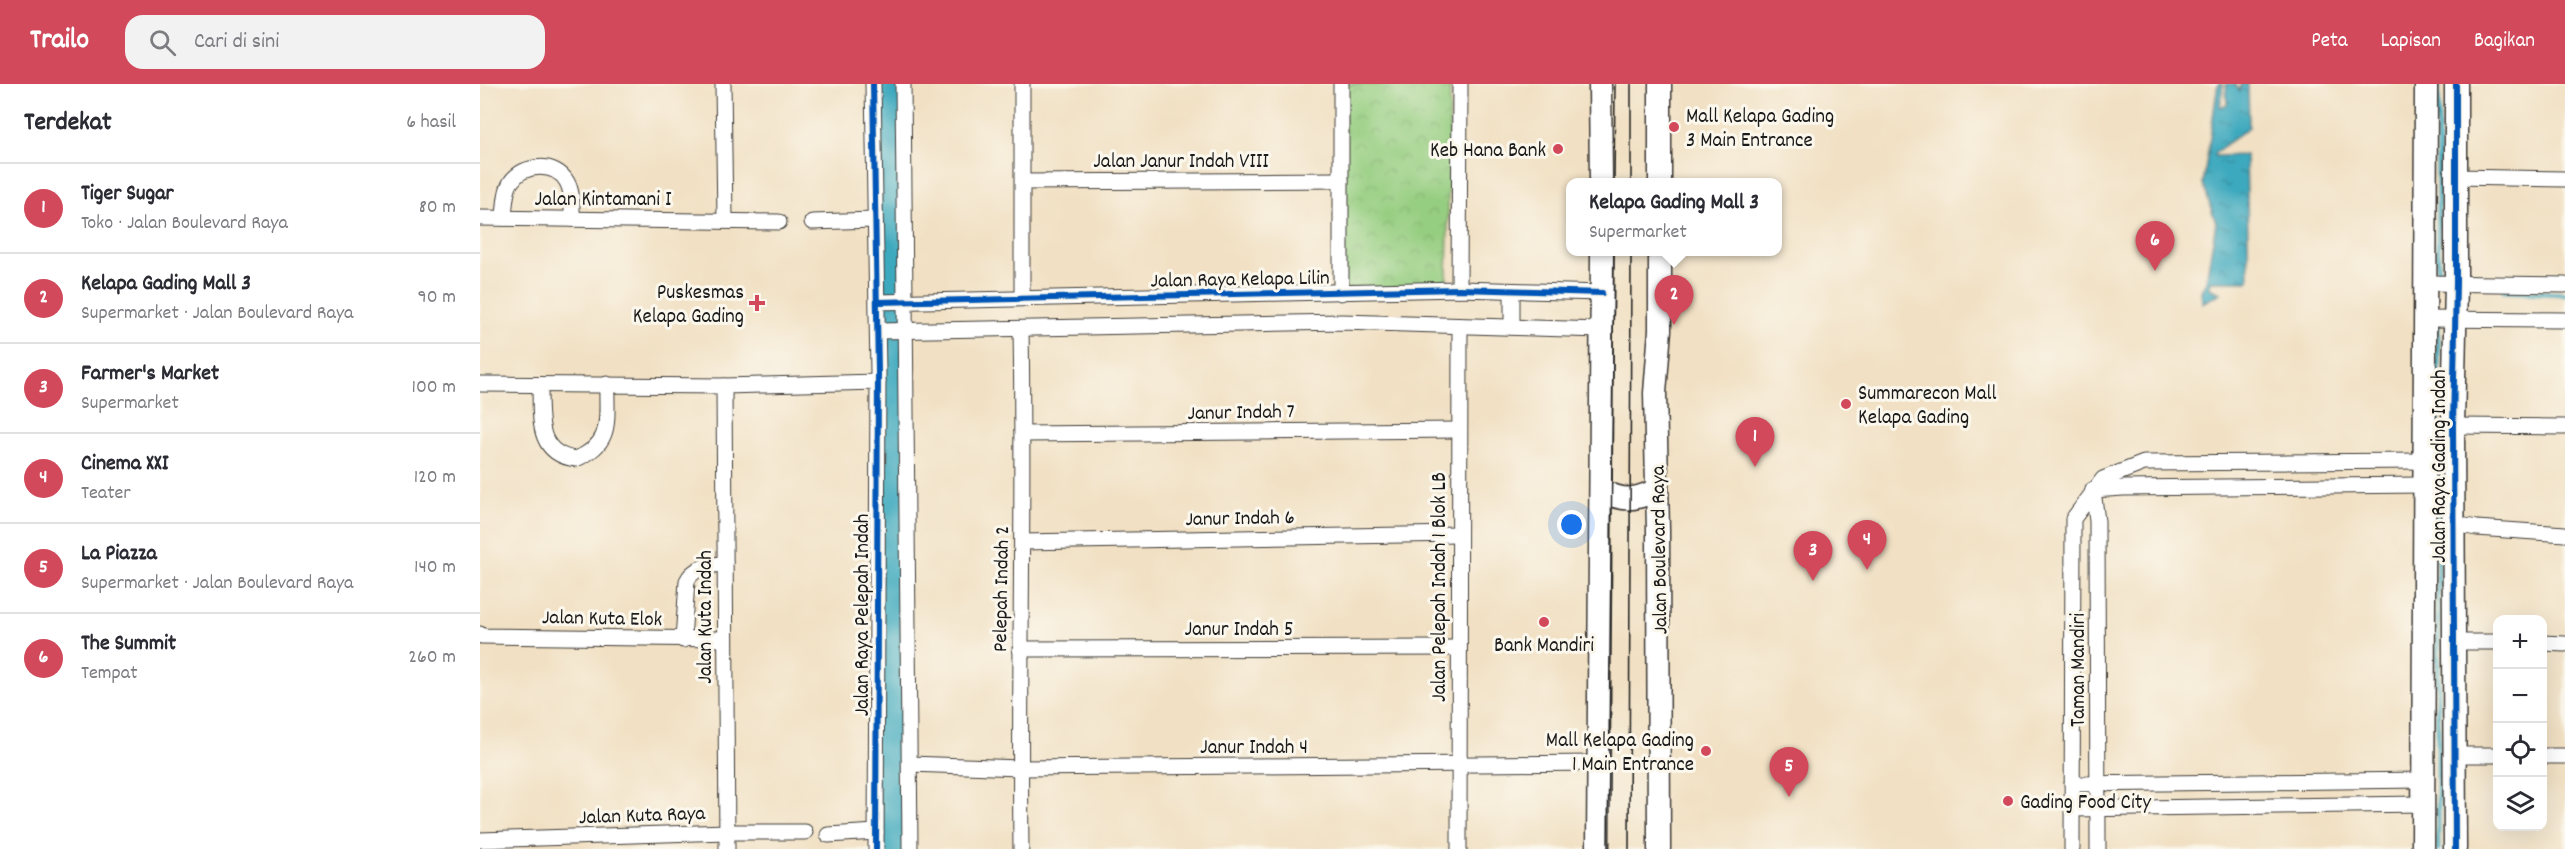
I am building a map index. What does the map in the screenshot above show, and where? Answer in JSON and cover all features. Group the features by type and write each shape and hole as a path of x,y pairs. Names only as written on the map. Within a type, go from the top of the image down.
{"street":[{"path":"723,84 725,219"},
{"name":"Jalan Raya Pelepah Indah","path":"873,84 874,220 881,330 878,377 876,849"},
{"path":"903,84 903,303 910,849"},
{"path":"1022,84 1022,297"},
{"path":"1341,84 1341,293"},
{"path":"1459,289 1460,84"},
{"path":"1600,84 1601,178"},
{"path":"1660,84 1660,178"},
{"name":"Jalan Raya Gading Indah","path":"2423,849 2424,461 2427,319 2425,283 2426,84"},
{"name":"Jalan Raya Gading Indah","path":"2455,849 2452,320 2456,283 2456,84"},
{"path":"504,219 508,189 512,180 531,169 542,167 554,169 567,182 571,190 572,219"},
{"path":"2456,177 2565,179"},
{"name":"Jalan Janur Indah VIII","path":"1023,182 1341,180"},
{"name":"Jalan Kintamani I","path":"480,218 725,219 779,222"},
{"path":"812,222 874,220"},
{"path":"1598,849 1602,256"},
{"name":"Jalan Boulevard Raya","path":"1659,849 1655,393 1660,256"},
{"path":"2425,283 2565,285"},
{"name":"Jalan Raya Kelapa Lilin","path":"880,302 903,303 1022,297 1341,293 1459,289 1602,294"},
{"path":"1512,291 1512,327"},
{"path":"2427,319 2565,320"},
{"path":"881,330 1342,322 1602,330"},
{"name":"Jalan Pelepah Indah 1 Blok LB","path":"1459,849 1460,326"},
{"name":"Pelepah Indah 2","path":"1021,329 1023,434 1020,649 1021,849"},
{"path":"480,384 724,386 878,377"},
{"path":"540,385 543,437 557,454 576,459 603,441 606,425 607,384"},
{"name":"Jalan Kuta Indah","path":"724,386 723,639 727,849"},
{"path":"2453,426 2565,427"},
{"name":"Janur Indah 7","path":"1023,434 1460,430"},
{"path":"2098,485 2144,463 2424,461"},
{"path":"2241,462 2242,487"},
{"path":"2217,463 2218,487"},
{"path":"2098,485 2242,487 2424,484"},
{"name":"Taman Mandiri","path":"2072,849 2073,519 2098,485"},
{"name":"Taman Mandiri","path":"2098,485 2098,849"},
{"path":"1602,500 1639,498 1655,502"},
{"path":"2454,524 2477,528 2565,534"},
{"name":"Janur Indah 6","path":"1022,542 1459,534"},
{"path":"683,640 689,575 699,569 725,563"},
{"name":"Jalan Kuta Elok","path":"480,636 723,639"},
{"path":"2454,642 2493,642"},
{"path":"2547,643 2565,644"},
{"name":"Janur Indah 5","path":"1020,649 1459,648"},
{"path":"2456,755 2493,755"},
{"path":"2547,756 2565,756"},
{"name":"Janur Indah 4","path":"910,764 1020,768 1598,763"},
{"path":"2072,784 2423,780"},
{"path":"2218,783 2218,807"},
{"path":"2072,809 2422,804"},
{"name":"Jalan Kuta Raya","path":"480,840 727,832 806,832"},
{"path":"828,835 876,832"}],"green space":[{"path":"1345,84 1450,84 1447,286 1342,289"}],"water":[{"path":"2218,84 2223,84 2220,107 2227,105 2226,84 2235,84 2240,91 2241,84 2248,84 2249,127 2214,156 2246,155 2249,281 2210,281 2209,288 2221,293 2202,303 2201,291 2206,281 2216,223 2203,184"}],"waterway":[{"path":"890,84 890,849"},
{"path":"2438,84 2438,276"},
{"path":"2504,291 2565,294"},
{"path":"2438,320 2438,849"}],"tram line":[{"path":"1614,178 1615,84"},
{"path":"1631,84 1631,178"},
{"path":"1608,849 1614,256"},
{"path":"1629,849 1631,256"}],"cycle path":[{"path":"873,84 878,372 876,849"},
{"path":"2455,849 2453,426 2456,84"},
{"path":"878,302 1459,289 1602,293"}],"place":[{"name":"Mall Kelapa Gading 3 Main Entrance","path":"1674,127"},
{"name":"Keb Hana Bank","path":"1558,149"},
{"name":"The Summit","path":"2155,271"},
{"name":"Puskesmas Kelapa Gading","path":"757,303"},
{"name":"Kelapa Gading Mall 3","path":"1674,325"},
{"name":"Summarecon Mall Kelapa Gading","path":"1846,404"},
{"name":"Tiger Sugar","path":"1755,467"},
{"name":"Cinema XXI","path":"1867,570"},
{"name":"Farmer's Market","path":"1813,581"},
{"name":"Bank Mandiri","path":"1544,622"},
{"name":"Mall Kelapa Gading 1 Main Entrance","path":"1706,751"},
{"name":"La Piazza","path":"1789,797"},
{"name":"Gading Food City","path":"2008,801"}]}
